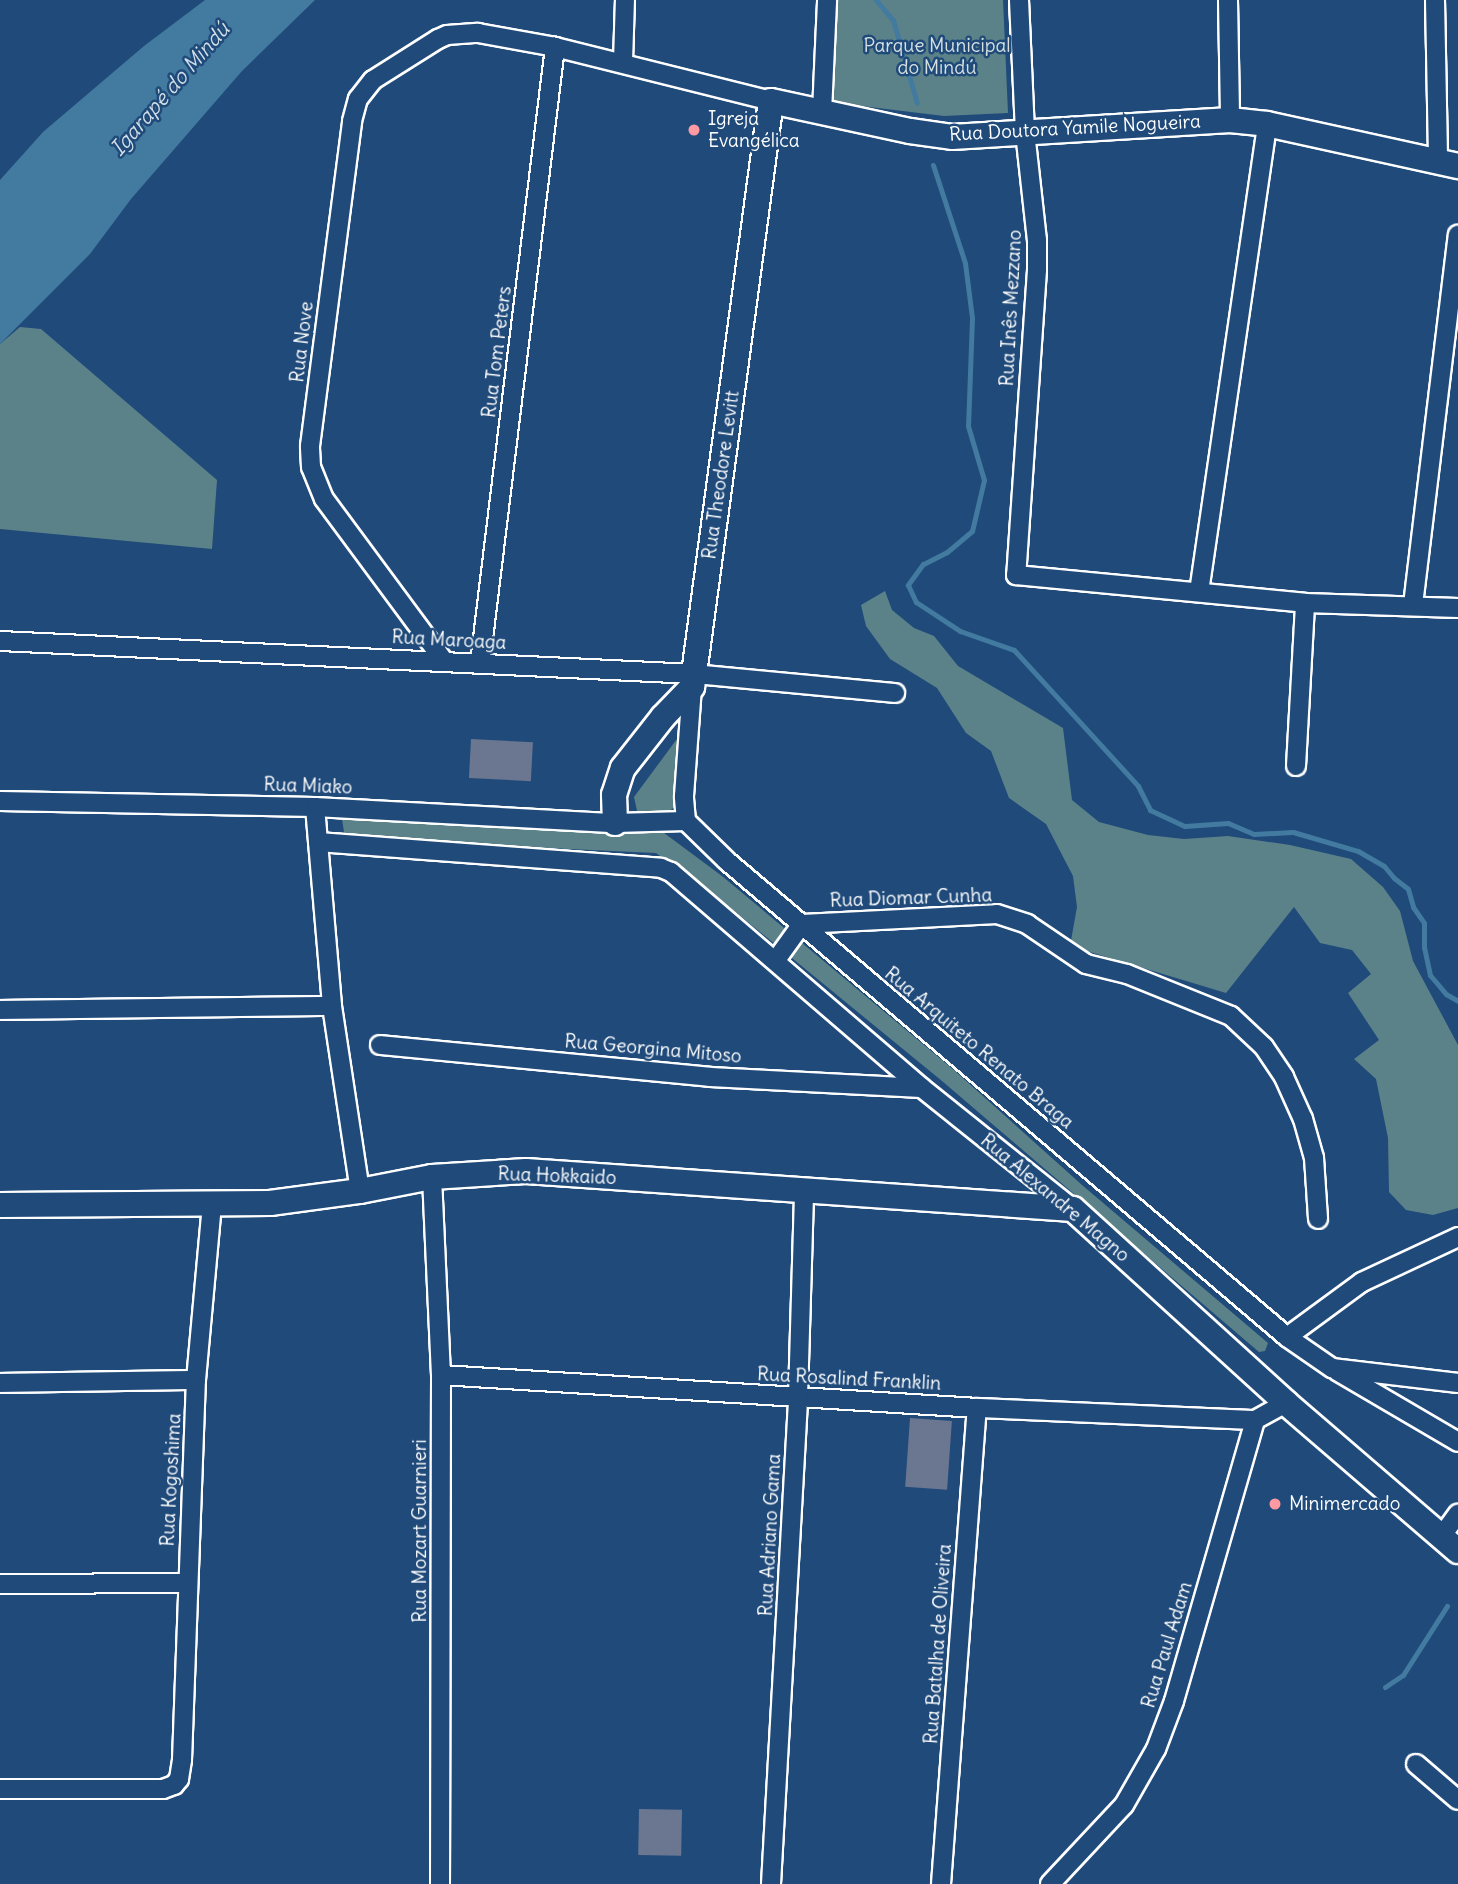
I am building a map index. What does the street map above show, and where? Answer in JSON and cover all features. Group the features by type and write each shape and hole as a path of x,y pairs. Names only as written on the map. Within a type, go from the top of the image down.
{"street":[{"path":"622,62 625,0"},
{"path":"822,112 827,0"},
{"name":"Rua Inês Mezzano","path":"1019,0 1025,132 1037,240 1037,270 1016,575 1199,592"},
{"path":"1228,0 1230,120"},
{"path":"1435,0 1448,164"},
{"name":"Rua Doutora Yamile Nogueira","path":"447,35 478,33 555,47 771,101 910,131 952,137 1230,120 1267,124 1448,164"},
{"name":"Rua Nove","path":"444,661 324,499 314,477 310,446 352,121 358,99 373,80 447,35"},
{"name":"Rua Tom Peters","path":"480,663 555,47"},
{"name":"Rua Theodore Levitt","path":"693,681 771,101"},
{"path":"1267,124 1199,592 1305,603 1458,608"},
{"path":"1413,605 1458,236"},
{"path":"1296,766 1305,603"},
{"name":"Rua Maroaga","path":"0,641 480,663 693,681 895,693"},
{"path":"693,681 684,796 686,821 615,822 614,795 623,768 641,742 693,681"},
{"name":"Rua Miako","path":"0,801 315,807 615,822"},
{"path":"315,807 332,1006 360,1191"},
{"name":"Rua Arquiteto Renato Braga","path":"686,821 727,861 1287,1337 1332,1368"},
{"name":"Rua Alexandre Magno","path":"318,842 661,868 671,872 922,1088 1073,1209 1286,1404 1450,1544 1458,1514"},
{"name":"Rua Diomar Cunha","path":"802,924 997,914 1027,924 1086,964 1127,974 1231,1016 1264,1047 1284,1077 1303,1119 1314,1157 1318,1219"},
{"path":"776,960 802,924"},
{"path":"0,1010 332,1006"},
{"name":"Rua Georgina Mitoso","path":"380,1045 710,1077 922,1088"},
{"name":"Rua Hokkaido","path":"0,1205 270,1203 360,1191 432,1177 526,1171 1073,1209"},
{"name":"Rua Mozart Guarnieri","path":"432,1177 441,1375 440,1884"},
{"name":"Rua Adriano Gama","path":"771,1884 798,1397 804,1189"},
{"name":"Rua Kogoshima","path":"0,1788 163,1789 174,1785 179,1779 182,1760 196,1380 212,1203"},
{"path":"1287,1337 1362,1282 1458,1237"},
{"path":"1332,1368 1458,1383"},
{"path":"1332,1368 1458,1442"},
{"name":"Rua Rosalind Franklin","path":"441,1375 977,1408 1255,1420"},
{"path":"0,1383 196,1380"},
{"path":"1255,1420 1286,1404"},
{"name":"Rua Batalha de Oliveira","path":"941,1884 977,1408"},
{"name":"Rua Paul Adam","path":"1050,1884 1124,1805 1156,1749 1174,1701 1255,1420"},
{"path":"0,1584 187,1583"},
{"path":"1416,1763 1458,1800"}],"green space":[{"name":"Parque Municipal do Mindú","path":"834,0 1003,0 1008,113 944,116 828,102"},
{"path":"20,327 41,329 217,480 212,549 0,529 0,344"},
{"path":"885,591 892,610 914,628 934,636 958,666 1063,728 1072,800 1099,822 1148,835 1184,839 1228,836 1290,845 1351,859 1383,887 1400,911 1413,961 1458,1045 1458,1208 1433,1215 1406,1210 1389,1192 1388,1138 1376,1079 1354,1059 1379,1040 1348,993 1371,974 1352,950 1320,943 1294,907 1226,993 1070,946 1077,907 1073,876 1046,824 1009,798 991,751 966,733 937,688 890,659 866,626 861,605"},
{"path":"688,724 676,806 652,824 722,876 954,1070 1082,1185 1268,1343 1265,1351 1259,1352 942,1081 710,891 656,853 345,839 342,819 600,832 632,830 644,820 637,811 634,797"}],"water":[{"name":"Igarapé do Mindú","path":"205,0 315,0 242,71 131,199 90,254 0,344 0,180 43,132 144,46"}],"building":[{"path":"471,739 533,742 531,781 469,778"},
{"path":"910,1418 952,1421 947,1490 905,1487"},
{"path":"639,1809 682,1810 681,1856 638,1855"}],"waterway":[{"path":"876,0 893,20 917,103"},
{"path":"933,165 965,263 972,318 968,426 984,480 972,531 947,552 923,564 908,585 916,602 960,631 1014,650 1138,786 1150,810 1185,826 1228,823 1254,834 1293,832 1358,851 1384,866 1408,889 1413,907 1424,923 1424,947 1430,975 1446,994 1458,1001"},
{"path":"1385,1687 1403,1675 1447,1606"}],"place":[{"name":"Igreja Evangélica","path":"694,130"},
{"name":"Minimercado","path":"1275,1504"}]}
